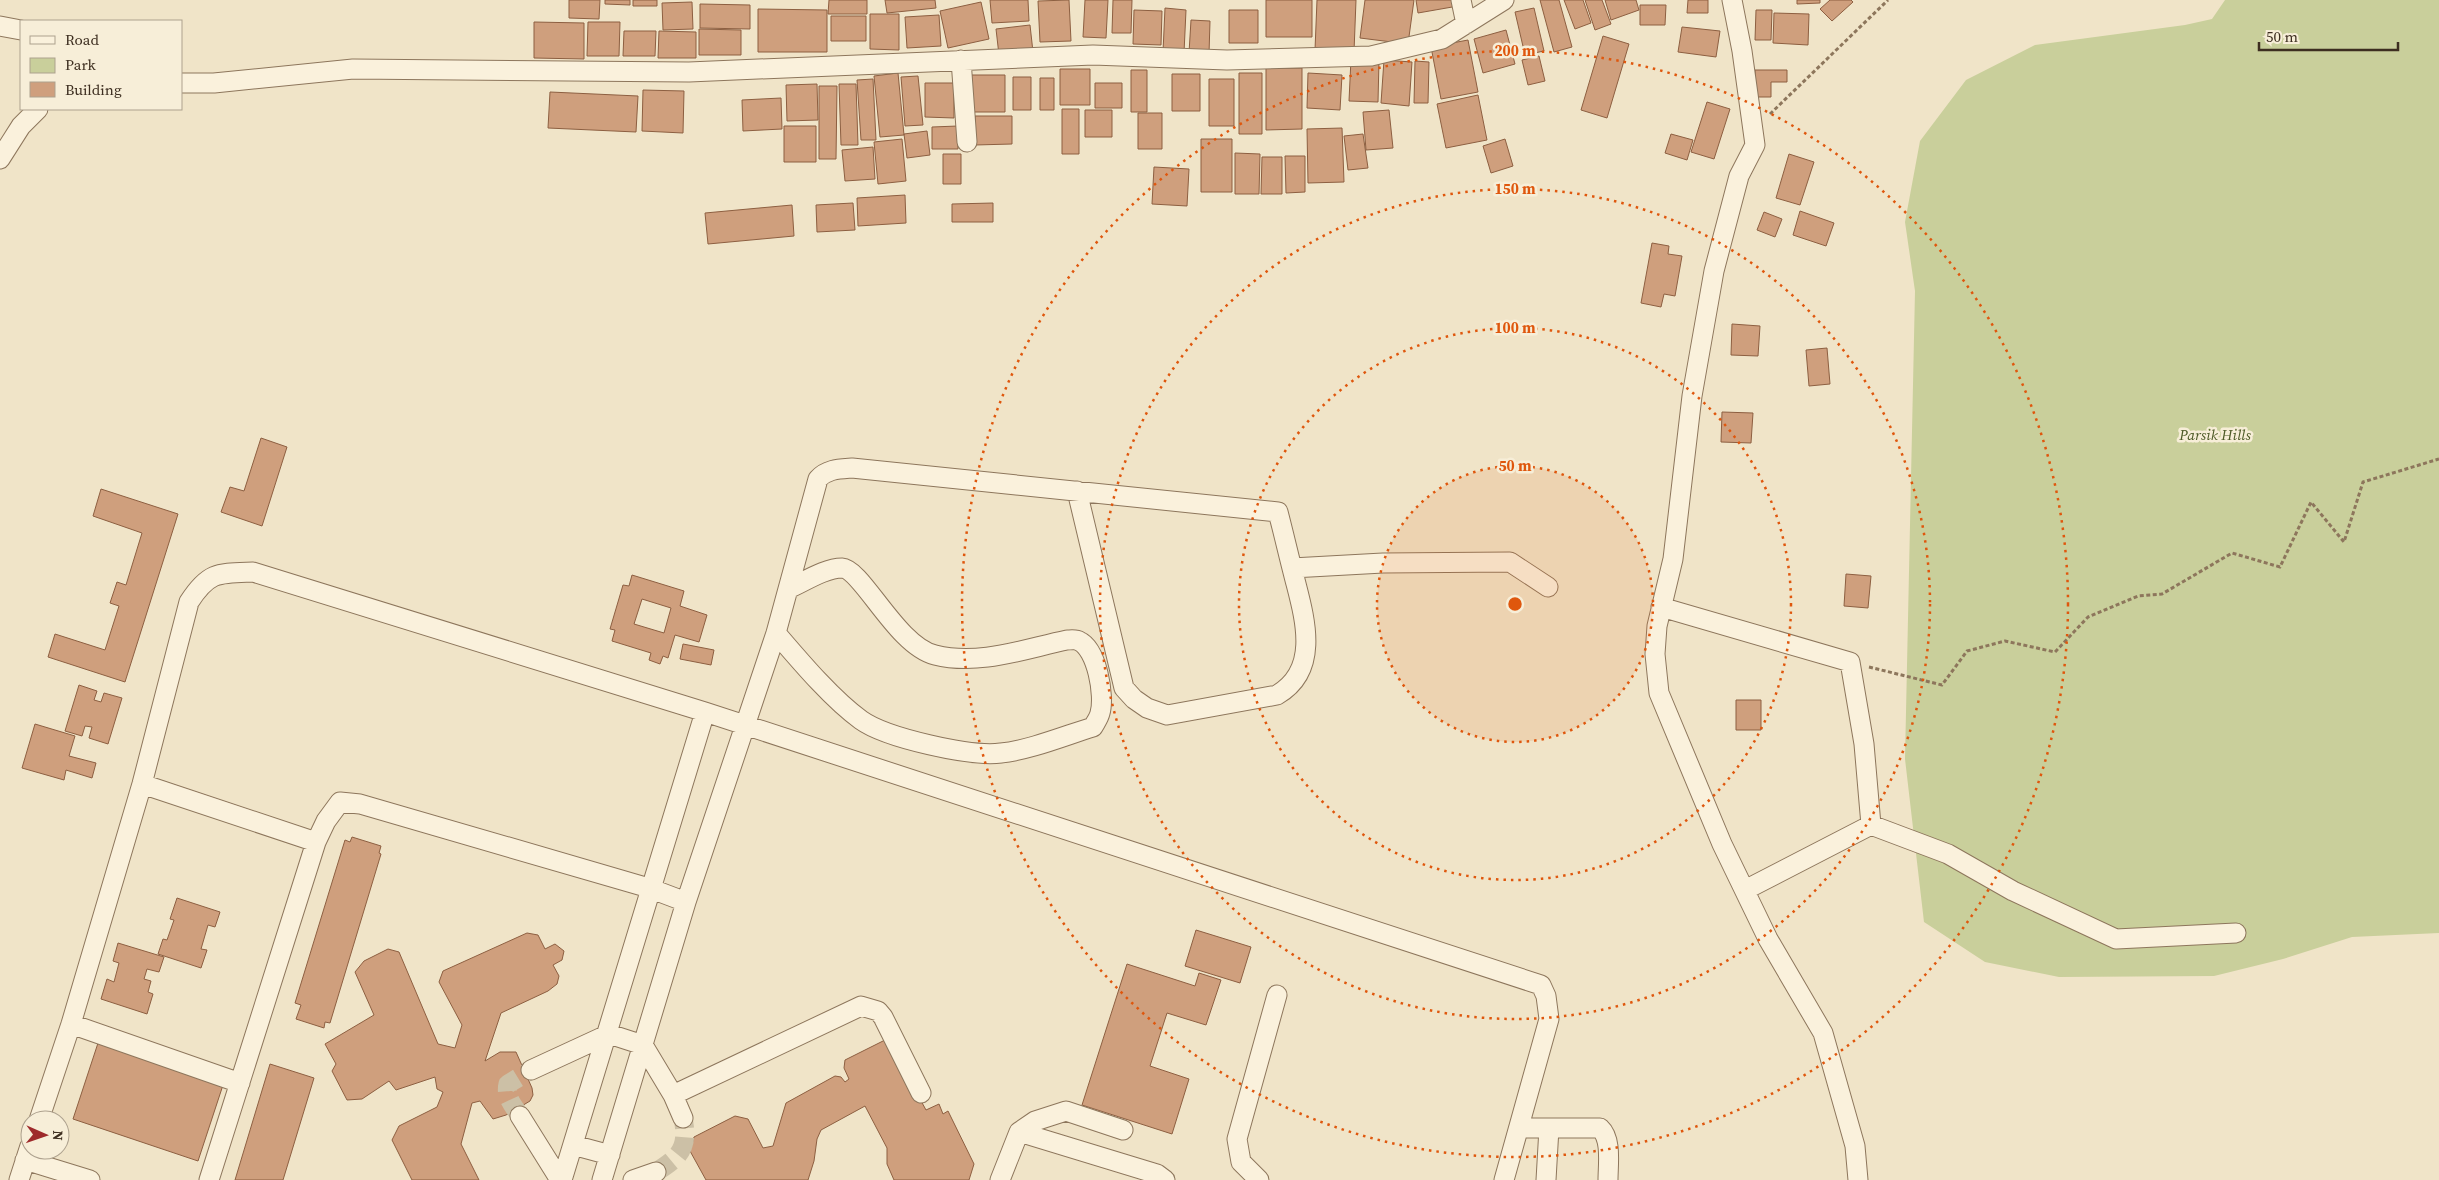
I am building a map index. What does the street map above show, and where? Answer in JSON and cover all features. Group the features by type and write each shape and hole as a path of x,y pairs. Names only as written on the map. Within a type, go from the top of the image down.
{"street":[{"path":"1461,0 1466,24"},
{"path":"182,83 214,83 353,69 689,72 1093,55 1227,60 1370,56 1442,39 1504,0"},
{"path":"1732,0 1742,51 1754,145 1739,176 1714,271 1692,396 1673,559 1656,626 1655,654 1659,692 1722,844 1768,940 1823,1033 1856,1146 1858,1180"},
{"path":"0,26 20,30"},
{"path":"961,60 967,142"},
{"path":"0,159 21,126 37,110"},
{"path":"602,1180 686,902 776,634 818,479 823,474 832,470 852,468 1077,491 1278,512 1306,621 1303,665 1288,689 1277,695 1167,715 1147,708 1134,699 1124,688 1077,491"},
{"path":"1292,568 1383,563 1510,562 1548,587"},
{"path":"776,634 800,661 862,721 896,735 950,750 1001,753 1093,727 1100,714 1101,704 1097,667 1087,647 1078,640 1067,640 986,658 962,659 933,655 906,638 883,613 858,577 849,570 831,570 788,589"},
{"path":"42,1110 71,1024 142,784 189,602 200,584 220,573 253,572 705,712 1541,985 1546,996 1549,1019 1504,1180"},
{"path":"1661,607 1850,662 1864,744 1871,825"},
{"path":"561,1180 609,1034 649,888 705,712"},
{"path":"142,784 316,842"},
{"path":"209,1180 316,842 326,821 340,802 360,804 649,888 686,902"},
{"path":"1745,890 1871,825 1948,854 2013,891 2116,939 2236,933"},
{"path":"1259,1180 1241,1162 1237,1139 1277,994"},
{"path":"673,1095 860,1006 878,1010 883,1017 921,1093"},
{"path":"71,1024 240,1083"},
{"path":"531,1070 609,1034 643,1045 673,1095 683,1118"},
{"path":"1000,1180 1019,1132 1035,1121 1066,1112 1123,1130"},
{"path":"520,1116 561,1180"},
{"path":"1519,1128 1600,1128 1606,1133 1607,1138 1608,1180"},
{"path":"1546,1180 1549,1128"},
{"path":"1019,1132 1157,1174 1165,1180"},
{"path":"573,1145 610,1155"},
{"path":"19,1180 26,1160"},
{"path":"44,1160 90,1180"},
{"path":"633,1180 656,1172"}],"path":[{"path":"1754,145 1770,114 1888,0"},
{"path":"1850,662 1942,685 1967,652 2004,640 2055,652 2088,617 2138,596 2162,594 2232,553 2280,567 2311,502 2344,542 2364,482 2439,459"}],"green space":[{"name":"Parsik Hills","path":"2225,0 2439,0 2439,933 2352,937 2283,959 2214,976 2059,977 1985,962 1924,922 1905,759 1915,291 1905,222 1920,141 1966,80 2035,45 2185,25 2212,19"}],"building":[{"path":"569,0 600,0 599,19 569,18"},
{"path":"605,0 630,0 630,5 605,4"},
{"path":"633,0 657,0 657,6 633,6"},
{"path":"829,0 867,0 867,14 828,14"},
{"path":"885,0 935,0 936,8 887,13"},
{"path":"990,0 1028,0 1029,21 992,23"},
{"path":"1069,0 1071,41 1040,42 1038,1"},
{"path":"1085,0 1108,0 1106,38 1083,37"},
{"path":"1113,0 1132,0 1131,33 1112,33"},
{"path":"1266,0 1312,0 1312,37 1266,37"},
{"path":"1317,0 1356,0 1354,52 1315,50"},
{"path":"1365,0 1414,0 1408,44 1360,38"},
{"path":"1416,0 1457,0 1458,6 1418,13"},
{"path":"1540,0 1559,0 1572,47 1554,52"},
{"path":"1564,0 1583,0 1591,23 1575,29"},
{"path":"1585,0 1602,0 1611,24 1595,30"},
{"path":"1605,0 1636,0 1639,10 1611,20"},
{"path":"1688,0 1708,0 1708,13 1687,13"},
{"path":"1797,0 1820,0 1820,3 1797,4"},
{"path":"1830,0 1851,0 1853,2 1832,21 1820,9"},
{"path":"692,2 693,29 663,30 662,3"},
{"path":"981,2 989,39 948,48 940,11"},
{"path":"700,4 750,5 750,29 700,28"},
{"path":"1640,5 1666,5 1665,25 1640,25"},
{"path":"1165,8 1186,10 1184,53 1163,52"},
{"path":"1534,8 1544,51 1525,55 1515,12"},
{"path":"758,9 827,10 827,52 758,52"},
{"path":"1134,10 1162,11 1161,45 1133,44"},
{"path":"1229,10 1258,10 1258,43 1229,43"},
{"path":"1756,10 1772,10 1771,40 1755,40"},
{"path":"1774,13 1809,14 1808,45 1773,43"},
{"path":"870,14 899,14 899,50 870,49"},
{"path":"939,15 941,46 907,48 905,17"},
{"path":"831,16 866,16 866,41 831,41"},
{"path":"1191,20 1210,21 1209,54 1189,53"},
{"path":"534,22 584,23 584,59 534,58"},
{"path":"588,22 620,22 619,56 587,56"},
{"path":"1030,25 1033,52 999,55 996,29"},
{"path":"1682,27 1720,31 1716,57 1678,52"},
{"path":"699,29 741,30 741,55 699,55"},
{"path":"1506,30 1515,64 1483,73 1474,39"},
{"path":"624,31 656,31 655,56 623,56"},
{"path":"659,31 696,32 696,58 658,58"},
{"path":"1603,36 1629,44 1607,118 1581,110"},
{"path":"1468,40 1478,92 1441,99 1431,47"},
{"path":"1539,56 1545,81 1528,85 1522,60"},
{"path":"1351,59 1379,60 1378,102 1349,101"},
{"path":"1384,60 1412,62 1409,106 1381,103"},
{"path":"1415,61 1429,62 1428,103 1414,103"},
{"path":"1266,68 1302,68 1302,129 1266,130"},
{"path":"1060,69 1090,69 1090,105 1060,105"},
{"path":"1131,70 1147,70 1147,112 1131,112"},
{"path":"1755,70 1787,70 1787,82 1771,82 1771,97 1755,97"},
{"path":"898,73 904,135 880,137 874,76"},
{"path":"1239,73 1262,73 1262,134 1239,134"},
{"path":"1308,73 1342,75 1340,110 1307,108"},
{"path":"1172,74 1200,74 1200,111 1172,111"},
{"path":"966,75 1005,75 1005,112 966,112"},
{"path":"918,76 923,125 905,126 901,77"},
{"path":"1013,77 1031,77 1031,110 1013,110"},
{"path":"1040,78 1054,78 1054,110 1040,110"},
{"path":"873,79 876,140 861,140 857,80"},
{"path":"1209,79 1234,79 1234,126 1209,126"},
{"path":"925,83 954,83 954,118 925,117"},
{"path":"1095,83 1122,83 1122,108 1095,108"},
{"path":"817,84 818,120 787,121 786,85"},
{"path":"839,84 856,84 858,145 841,145"},
{"path":"819,86 837,86 836,159 819,159"},
{"path":"643,90 684,91 683,133 642,131"},
{"path":"550,92 638,96 636,132 548,128"},
{"path":"1478,95 1487,140 1446,148 1437,104"},
{"path":"781,98 782,129 743,131 742,100"},
{"path":"1707,102 1730,109 1714,159 1691,152"},
{"path":"1062,109 1079,109 1079,154 1062,154"},
{"path":"1085,110 1112,110 1112,137 1085,137"},
{"path":"1389,110 1393,148 1366,150 1363,112"},
{"path":"1138,113 1162,113 1162,149 1138,149"},
{"path":"975,116 1012,116 1012,144 975,145"},
{"path":"784,126 816,126 816,162 784,162"},
{"path":"958,126 958,149 932,149 932,127"},
{"path":"1342,128 1344,182 1308,183 1307,129"},
{"path":"927,131 930,155 907,158 904,134"},
{"path":"1363,134 1368,168 1348,170 1344,136"},
{"path":"1671,134 1693,140 1687,160 1665,153"},
{"path":"902,139 906,181 878,184 874,142"},
{"path":"1201,139 1232,139 1232,192 1201,192"},
{"path":"1505,139 1513,166 1491,173 1483,146"},
{"path":"873,147 875,179 845,181 842,150"},
{"path":"1235,153 1260,154 1259,194 1235,194"},
{"path":"943,154 961,154 961,184 943,184"},
{"path":"1789,154 1814,162 1800,205 1776,198"},
{"path":"1285,156 1305,156 1305,192 1286,193"},
{"path":"1262,157 1282,157 1282,194 1261,194"},
{"path":"1154,167 1189,169 1187,206 1152,204"},
{"path":"905,195 906,223 858,226 857,198"},
{"path":"853,203 855,230 817,232 816,205"},
{"path":"993,203 993,222 952,222 952,204"},
{"path":"792,205 794,236 708,244 705,213"},
{"path":"1800,211 1834,223 1826,246 1793,235"},
{"path":"1764,212 1782,219 1775,237 1757,230"},
{"path":"1652,243 1669,246 1668,254 1682,256 1675,296 1664,294 1661,307 1641,303"},
{"path":"1732,324 1760,326 1758,356 1731,355"},
{"path":"1827,348 1830,384 1809,386 1806,350"},
{"path":"1722,412 1753,413 1751,443 1721,442"},
{"path":"261,438 287,447 262,526 221,512 230,487 244,491"},
{"path":"101,489 178,514 125,682 48,657 55,634 105,650 119,606 110,603 117,582 126,585 142,533 93,516"},
{"path":"1846,574 1871,576 1868,608 1844,606"},
{"path":"632,575 684,591 680,606 707,615 699,642 675,635 668,658 663,656 660,664 649,660 651,653 612,641 615,630 610,629 623,585 629,586","holes":["642,599 671,608 664,633 634,624"]},
{"path":"683,644 714,650 711,665 680,659"},
{"path":"79,685 97,691 94,700 101,702 104,693 122,698 108,744 89,738 92,727 85,726 82,736 65,731"},
{"path":"1736,700 1761,700 1761,730 1736,730"},
{"path":"35,724 75,736 69,756 96,763 92,778 66,770 64,780 22,768"},
{"path":"352,837 381,846 379,853 381,854 330,1023 325,1022 324,1028 296,1019 301,1005 295,1003 345,840 350,842"},
{"path":"177,898 220,912 215,927 208,925 201,949 207,950 201,968 158,954 163,939 167,940 174,920 170,919"},
{"path":"1196,930 1251,947 1240,983 1185,966"},
{"path":"527,933 538,935 545,949 555,944 564,951 562,960 553,965 559,976 557,984 548,991 501,1013 485,1061 500,1052 516,1052 532,1088 533,1095 530,1101 520,1107 506,1115 493,1119 480,1101 472,1103 461,1144 479,1180 412,1180 392,1140 399,1126 437,1107 443,1092 437,1089 435,1077 396,1090 389,1081 362,1099 347,1100 332,1071 336,1064 325,1044 374,1015 355,972 364,961 388,949 399,952 438,1044 455,1048 462,1025 439,982 443,971"},
{"path":"118,943 164,957 159,972 147,969 144,979 151,981 148,992 153,994 147,1014 101,999 107,979 114,982 119,963 113,961"},
{"path":"1127,964 1195,986 1199,973 1221,980 1206,1025 1167,1013 1150,1066 1189,1079 1172,1134 1082,1105"},
{"path":"887,1039 926,1110 939,1104 943,1114 948,1111 974,1164 969,1180 894,1180 887,1164 887,1148 865,1106 821,1130 817,1139 814,1161 808,1180 706,1180 690,1151 694,1137 735,1116 748,1119 763,1148 773,1146 786,1103 835,1076 841,1077 845,1082 849,1079 844,1068 845,1060"},
{"path":"99,1040 224,1082 198,1161 73,1119"},
{"path":"270,1064 314,1078 283,1180 235,1180"}],"tunnel":[{"path":"520,1116 509,1097 508,1084 531,1070"},
{"path":"656,1172 681,1151 685,1137 683,1118"}]}
